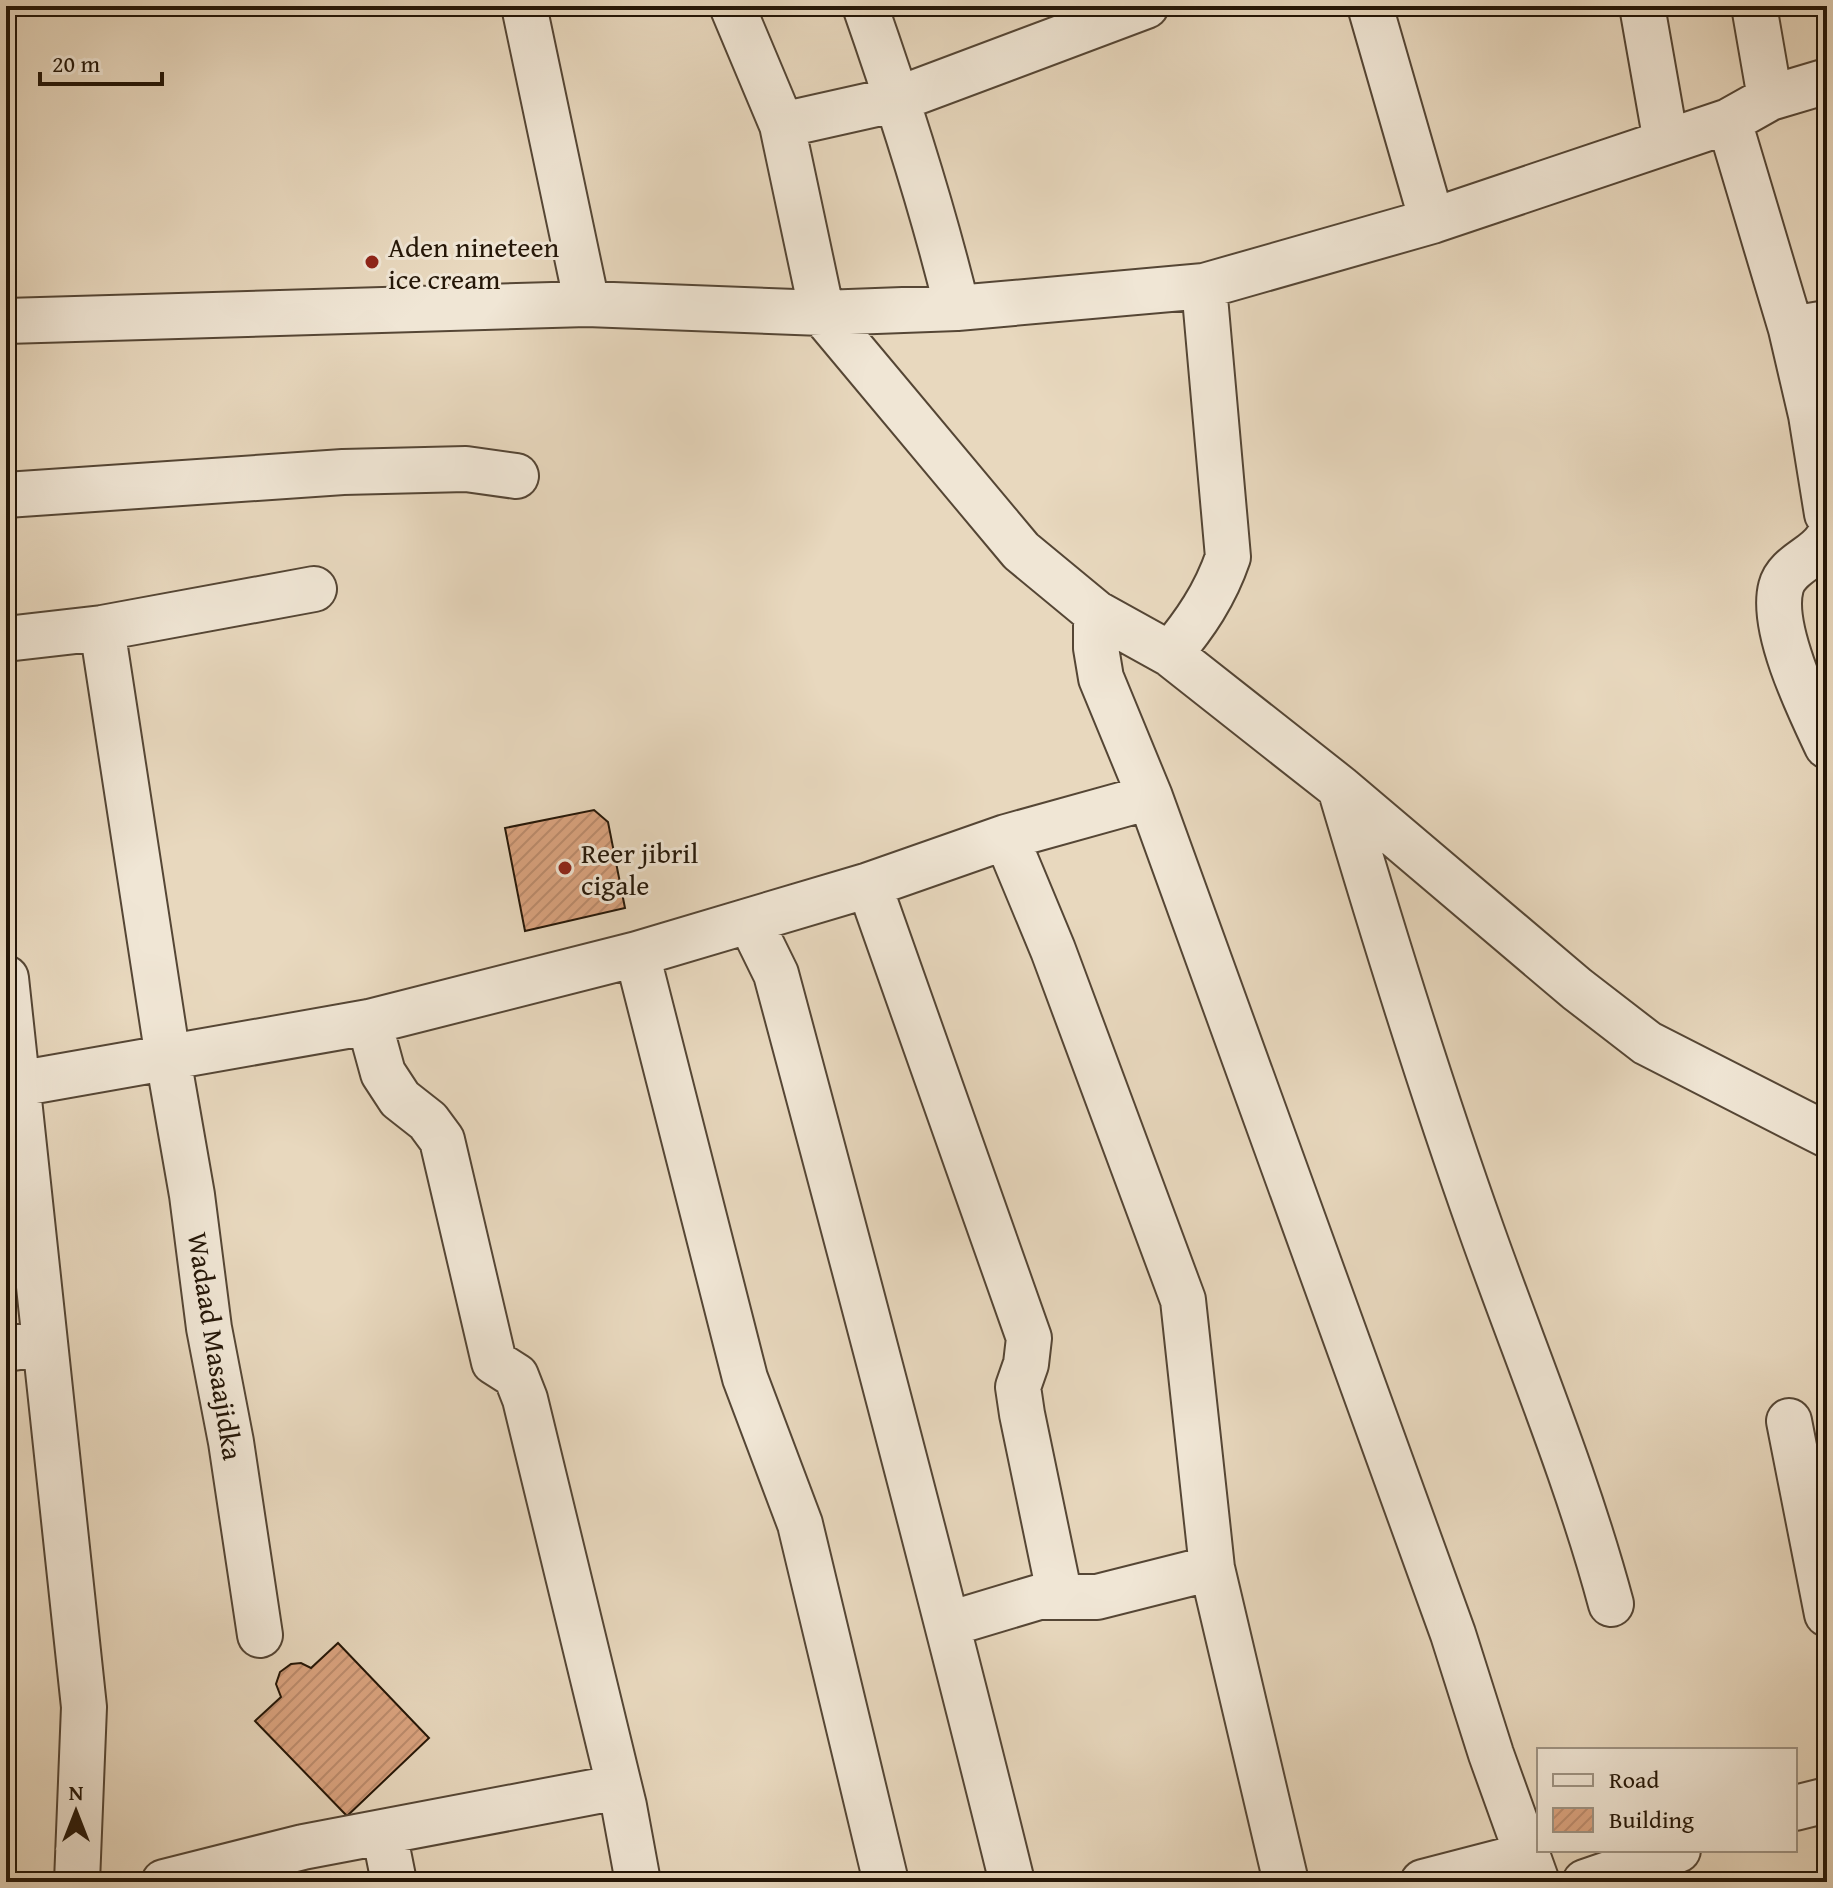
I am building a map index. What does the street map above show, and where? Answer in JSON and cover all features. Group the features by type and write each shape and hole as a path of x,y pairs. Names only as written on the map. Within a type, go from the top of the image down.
{"street":[{"path":"524,6 587,304"},
{"path":"732,6 782,125 822,313 1021,551 1096,613 1170,654 1340,788 1577,989 1647,1043 1827,1135"},
{"path":"865,6 932,207 957,308"},
{"path":"782,125 898,99 1146,6"},
{"path":"1370,6 1432,221"},
{"path":"1642,6 1666,142"},
{"path":"1754,6 1770,98"},
{"path":"6,321 587,304 822,313 957,308 1204,286 1432,221 1729,121 1770,98 1827,81"},
{"path":"1729,121 1809,326 1811,415 1822,457 1827,514"},
{"path":"1170,654 1213,595 1228,557 1204,286"},
{"path":"6,495 343,472 466,469 516,476"},
{"path":"1827,539 1825,544 1800,561 1781,586 1780,610 1800,689 1827,746"},
{"path":"6,639 102,628 314,589"},
{"path":"1096,613 1096,648 1101,678 1150,797 1453,1634 1532,1869 1423,1882"},
{"name":"Wadaad Masaajidka","path":"102,628 260,1635"},
{"path":"1340,788 1394,971 1481,1230 1593,1534 1611,1604"},
{"path":"12,1085 369,1022 637,954 869,885 1006,837 1150,797"},
{"path":"1006,837 1053,950 1183,1300 1212,1568 1286,1882"},
{"path":"869,885 1029,1338 1026,1364 1018,1387 1060,1597"},
{"path":"750,921 776,974 910,1488 949,1624 1012,1882"},
{"path":"637,954 745,1378 800,1524 886,1882"},
{"path":"6,978 26,1346 84,1707 77,1882"},
{"path":"369,1022 383,1073 400,1099 428,1121 442,1140 494,1362 516,1376 525,1399 619,1787 638,1882"},
{"path":"1789,1421 1827,1614"},
{"path":"949,1624 1039,1597 1097,1597 1212,1568"},
{"path":"164,1882 303,1847 619,1787"},
{"path":"1797,1808 1827,1800"},
{"path":"384,1832 394,1882"},
{"path":"1585,1882 1672,1852"}],"building":[{"name":"Reer jibril cigale","path":"594,810 608,822 625,908 525,931 505,828"},
{"path":"338,1643 429,1738 347,1816 255,1721 281,1697 276,1684 280,1672 291,1664 301,1663 311,1668"}],"place":[{"name":"Aden nineteen ice cream","path":"372,262"},
{"name":"Reer jibril cigale","path":"565,868"}]}
